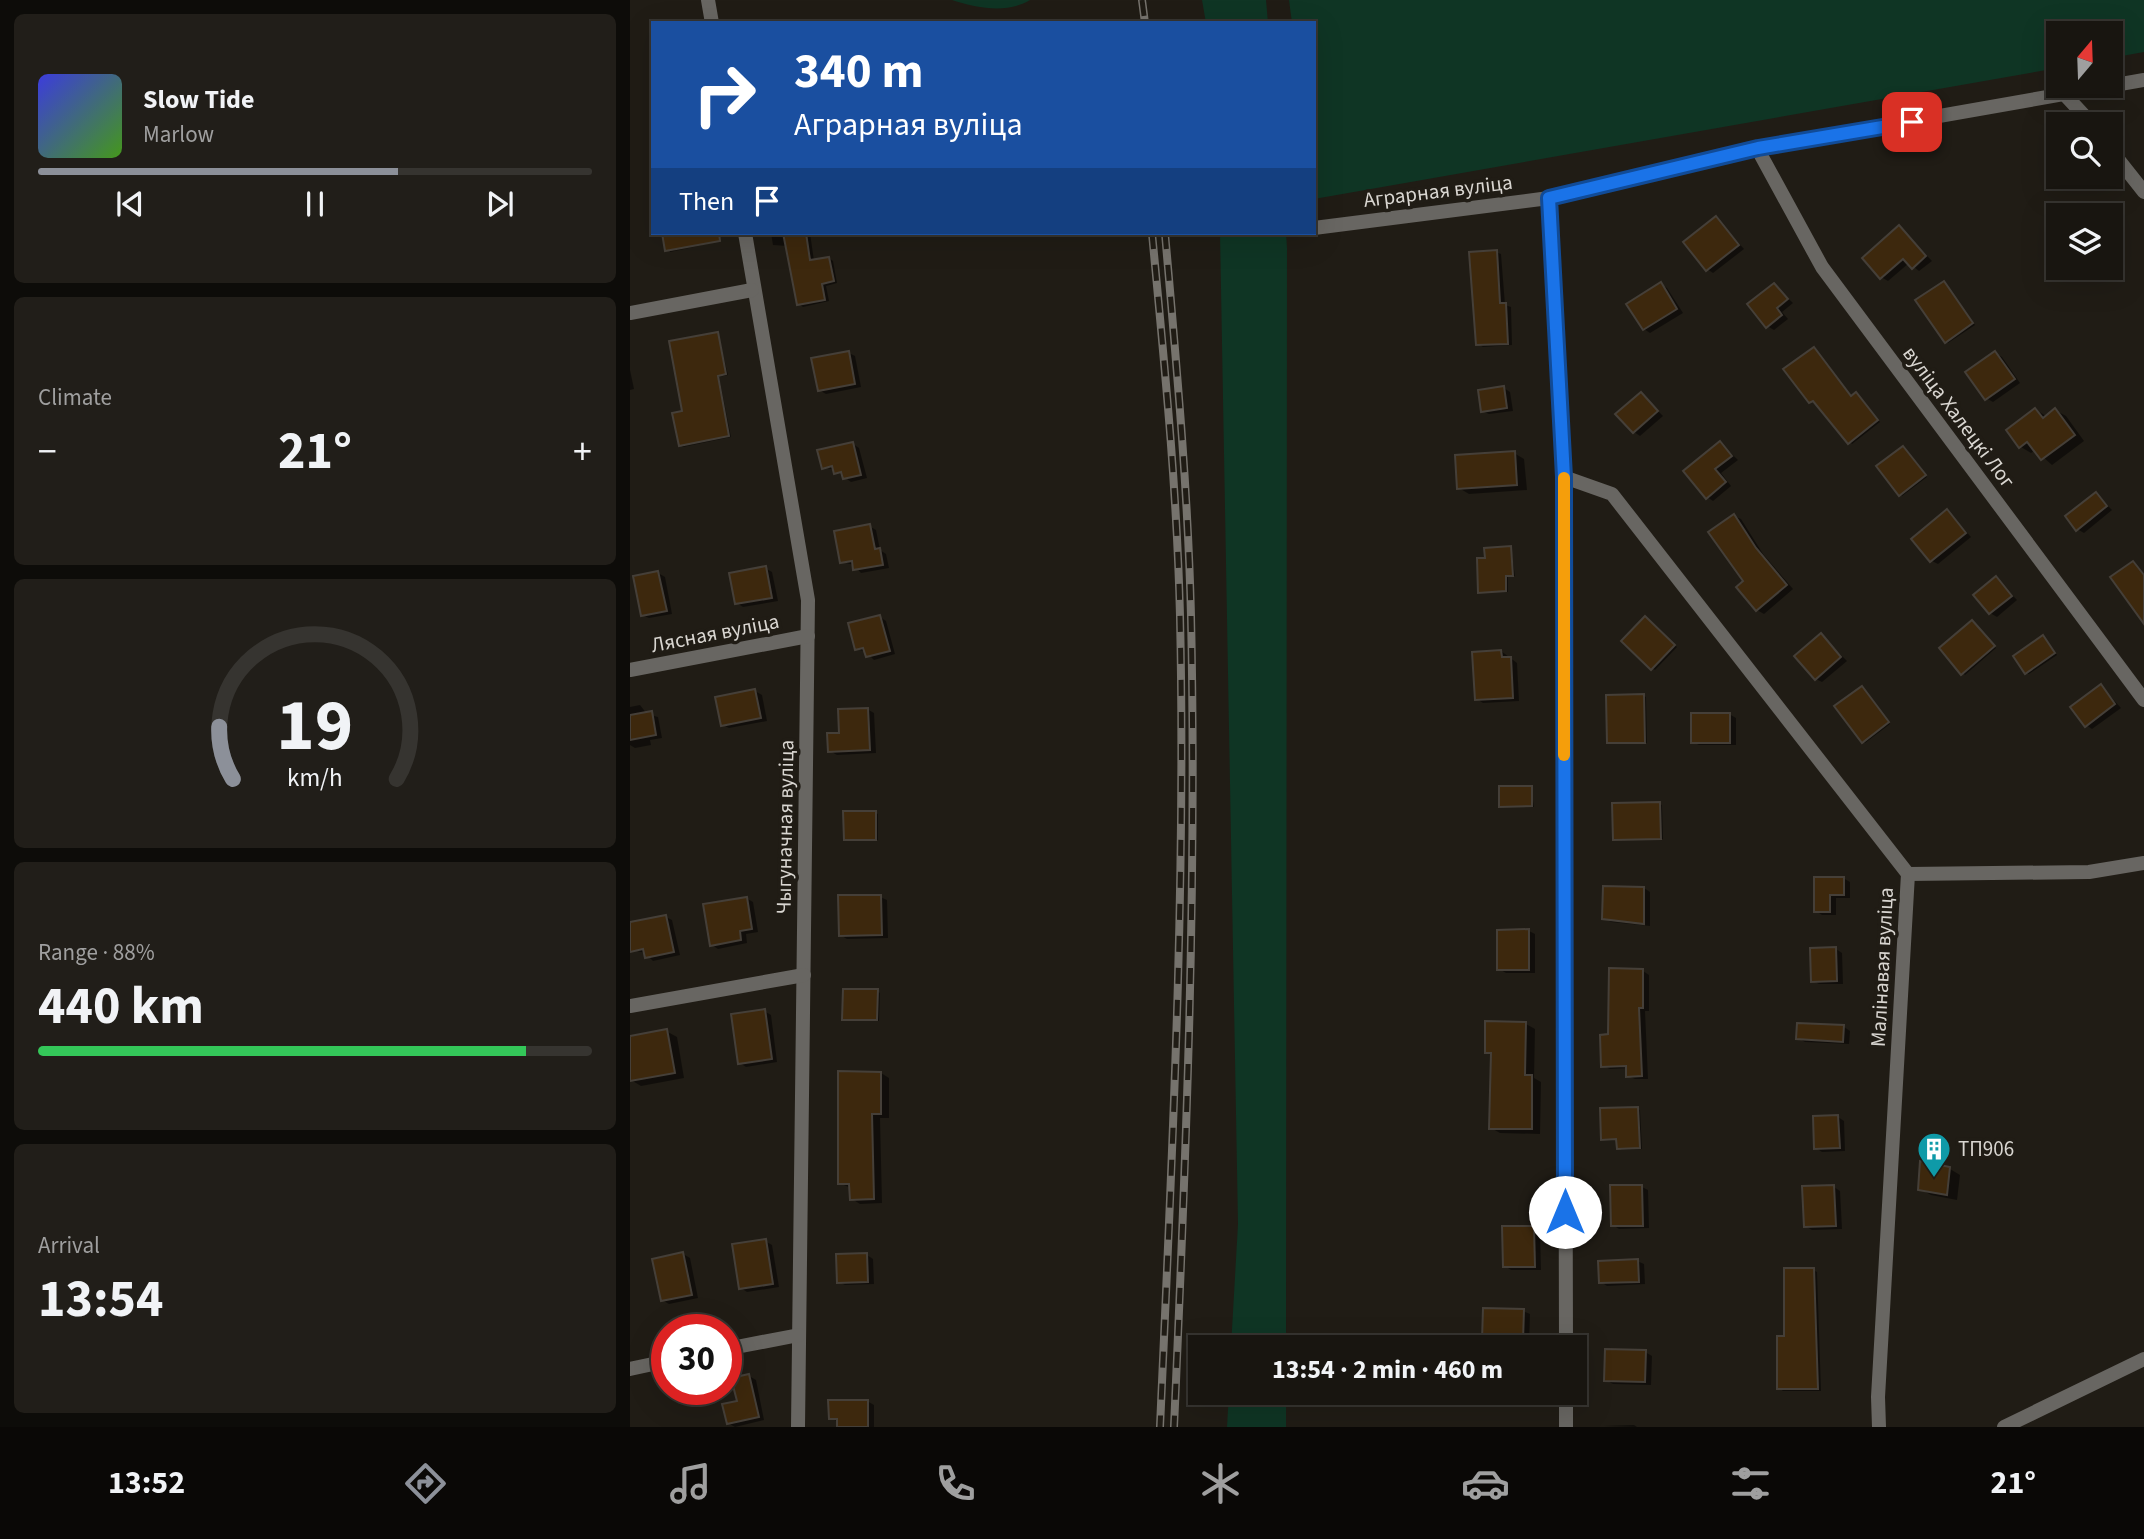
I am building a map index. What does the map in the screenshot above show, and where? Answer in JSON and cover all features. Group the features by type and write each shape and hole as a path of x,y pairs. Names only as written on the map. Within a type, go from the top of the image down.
{"street":[{"path":"708,0 712,21"},
{"name":"Аграрная вуліца","path":"2123,84 2144,80"},
{"name":"Аграрная вуліца","path":"1316,228 1549,198 1758,148 2054,98"},
{"path":"2068,98 2081,112"},
{"name":"вуліца Халецкі Лог","path":"1758,148 1822,267 2144,700"},
{"path":"2123,165 2144,192"},
{"path":"1549,198 1564,477 1566,1335"},
{"name":"Чыгуначная вуліца","path":"744,235 808,600 798,1427"},
{"path":"630,313 752,290"},
{"name":"Малінавая вуліца","path":"1564,477 1612,494 1908,874 1878,1397 1879,1427"},
{"name":"Лясная вуліца","path":"630,670 808,636"},
{"path":"1908,874 2089,872 2144,863"},
{"path":"630,1006 804,975"},
{"path":"742,1346 799,1335"},
{"path":"2004,1427 2144,1360"},
{"path":"630,1369 651,1364"},
{"path":"1566,1405 1566,1427"}],"green space":[{"path":"952,0 1030,0 1002,8 982,7"},
{"path":"1202,0 1266,0 1268,21 1206,21"},
{"path":"1289,0 2144,0 2144,52 2123,56 2123,21 2046,21 2046,70 1316,199 1316,21 1292,21"},
{"path":"1220,235 1286,235 1286,1335 1232,1335 1238,1224"},
{"path":"1228,1405 1286,1405 1286,1427 1227,1427"}],"building":[{"path":"1716,216 1739,245 1706,271 1683,242"},
{"path":"1899,225 1926,256 1912,269 1903,259 1880,279 1862,258"},
{"path":"662,235 719,235 720,241 665,251"},
{"path":"783,235 806,235 810,260 829,257 834,281 822,284 825,300 797,305"},
{"path":"1497,250 1500,303 1506,303 1508,344 1476,345 1469,252"},
{"path":"1944,281 1973,323 1945,343 1915,300"},
{"path":"1661,282 1677,309 1643,330 1626,304"},
{"path":"1774,283 1788,299 1777,308 1782,315 1766,328 1747,304"},
{"path":"718,332 726,374 718,376 729,436 679,446 672,413 682,411 669,341"},
{"path":"1814,347 1851,396 1856,392 1878,420 1848,444 1813,401 1809,403 1783,369"},
{"path":"849,351 855,384 818,391 811,358"},
{"path":"1995,351 2015,379 1985,400 1965,372"},
{"path":"1504,386 1507,408 1481,412 1478,390"},
{"path":"1641,392 1658,411 1633,433 1615,414"},
{"path":"2035,408 2043,418 2055,408 2075,435 2041,460 2027,442 2019,448 2006,430"},
{"path":"1720,441 1732,456 1715,469 1726,482 1706,499 1683,471"},
{"path":"853,442 861,475 843,479 841,472 834,474 832,466 822,469 817,450"},
{"path":"1903,446 1926,475 1899,496 1876,466"},
{"path":"1515,451 1517,485 1457,489 1455,455"},
{"path":"2096,492 2107,506 2076,531 2065,516"},
{"path":"1947,509 1966,533 1930,562 1911,539"},
{"path":"1734,514 1756,548 1787,585 1756,611 1736,587 1743,581 1708,532"},
{"path":"870,524 875,549 880,548 883,565 853,570 852,561 840,563 834,531"},
{"path":"1511,546 1513,576 1506,576 1506,591 1478,593 1477,558 1485,558 1484,548"},
{"path":"2133,561 2144,575 2144,624 2110,577"},
{"path":"766,566 772,598 735,604 729,573"},
{"path":"658,571 667,611 641,616 633,576"},
{"path":"1996,576 2012,596 1989,614 1973,595"},
{"path":"880,615 890,651 866,657 863,648 855,650 848,623"},
{"path":"1645,616 1675,645 1651,670 1621,641"},
{"path":"1972,620 1995,646 1961,675 1939,648"},
{"path":"1821,633 1841,657 1815,680 1794,656"},
{"path":"2043,635 2055,653 2025,674 2013,656"},
{"path":"1501,650 1502,657 1511,657 1513,698 1475,700 1472,652"},
{"path":"2101,684 2115,704 2085,727 2070,707"},
{"path":"1862,686 1889,722 1862,743 1834,706"},
{"path":"755,689 761,718 721,726 715,697"},
{"path":"1644,694 1645,743 1607,743 1606,695"},
{"path":"868,708 870,750 828,752 827,733 839,733 838,709"},
{"path":"652,711 656,735 630,740 630,715"},
{"path":"1691,713 1730,713 1730,743 1691,743"},
{"path":"1499,786 1532,786 1532,806 1499,807"},
{"path":"1660,802 1661,839 1613,840 1612,803"},
{"path":"843,811 876,811 876,840 844,840"},
{"path":"1814,877 1844,877 1844,895 1830,895 1830,912 1814,912"},
{"path":"1603,886 1644,887 1644,924 1602,919"},
{"path":"838,895 881,895 882,935 839,936"},
{"path":"747,897 752,929 740,931 741,940 710,946 703,904"},
{"path":"666,915 674,952 645,958 643,949 630,952 630,922"},
{"path":"1529,929 1529,970 1497,970 1497,930"},
{"path":"1836,947 1837,981 1811,982 1810,948"},
{"path":"1609,968 1643,969 1643,1008 1639,1008 1642,1076 1626,1077 1626,1066 1601,1067 1600,1035 1608,1034"},
{"path":"843,989 878,989 877,1020 842,1020"},
{"path":"765,1009 772,1059 738,1064 731,1014"},
{"path":"1485,1021 1526,1022 1525,1075 1532,1075 1532,1129 1489,1129 1491,1053 1485,1053"},
{"path":"1797,1023 1844,1025 1843,1042 1796,1039"},
{"path":"667,1029 675,1073 630,1081 630,1036"},
{"path":"838,1071 881,1072 881,1114 872,1114 874,1199 850,1200 849,1184 838,1184"},
{"path":"1638,1107 1640,1148 1617,1149 1616,1139 1601,1140 1600,1108"},
{"path":"1838,1115 1840,1148 1814,1149 1813,1116"},
{"name":"ТП906","path":"1920,1161 1950,1167 1947,1195 1918,1190"},
{"path":"1610,1185 1642,1185 1643,1226 1611,1226"},
{"path":"1834,1185 1836,1226 1804,1227 1802,1186"},
{"path":"1502,1226 1534,1226 1535,1267 1503,1267"},
{"path":"766,1239 773,1284 739,1289 732,1244"},
{"path":"683,1252 692,1295 661,1301 652,1259"},
{"path":"867,1253 868,1282 837,1283 836,1254"},
{"path":"1638,1259 1639,1282 1599,1283 1598,1261"},
{"path":"1784,1268 1814,1268 1818,1389 1777,1389 1777,1336 1784,1336"},
{"path":"1483,1308 1524,1309 1523,1335 1482,1335"},
{"path":"1605,1349 1646,1350 1645,1382 1604,1381"},
{"path":"749,1374 759,1417 727,1424 722,1405 742,1405 742,1376"},
{"path":"828,1400 868,1400 868,1427 837,1427 837,1419 829,1419"}],"railway":[{"path":"1142,0 1145,21"},
{"path":"1152,235 1176,520 1181,718 1177,1022 1160,1427"},
{"path":"1165,235 1187,520 1193,819 1183,1224 1174,1427"}],"slow traffic":[{"path":"1564,478 1564,755"}],"place":[{"name":"ТП906","path":"1934,1179"}],"route":[{"path":"1565,1212 1564,477 1549,198 1758,148 1912,122"}]}
